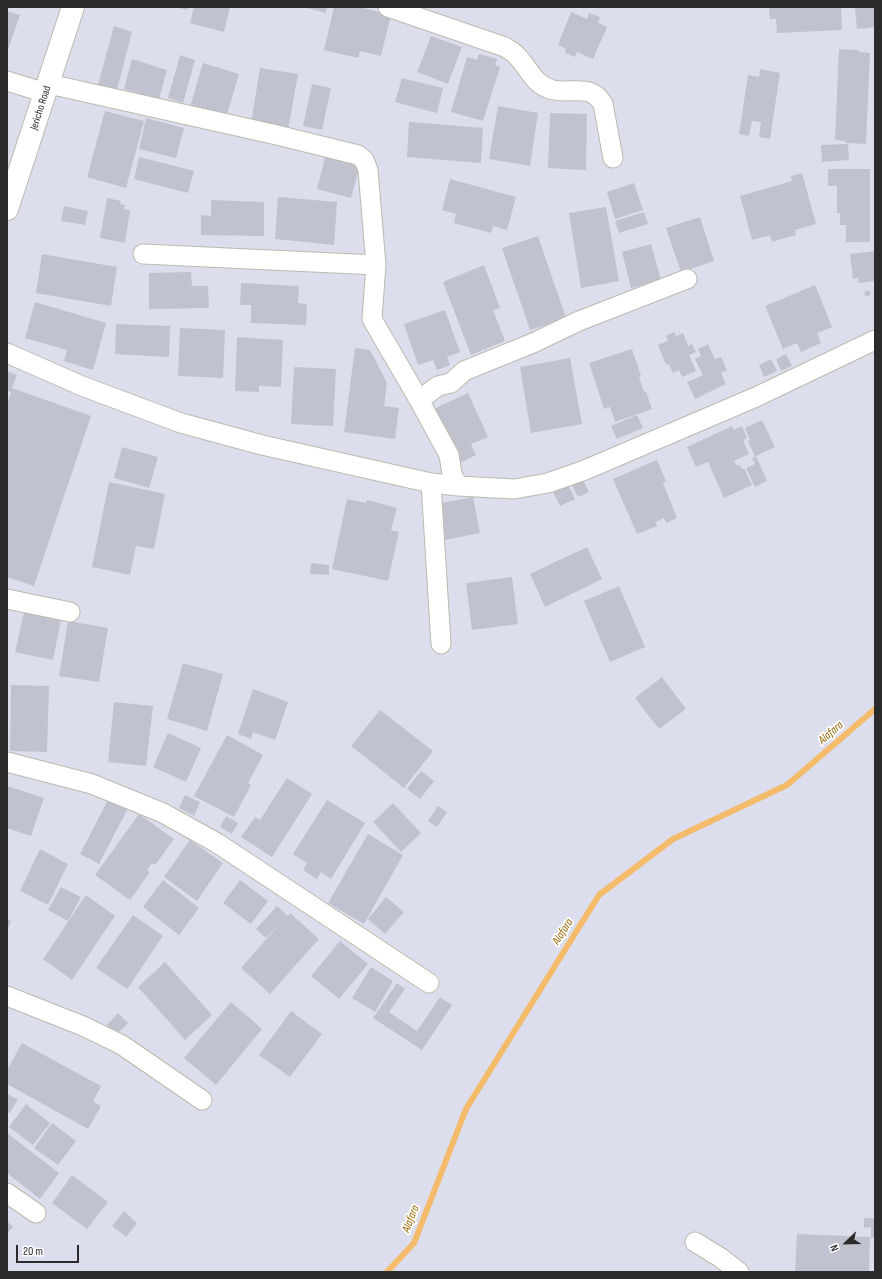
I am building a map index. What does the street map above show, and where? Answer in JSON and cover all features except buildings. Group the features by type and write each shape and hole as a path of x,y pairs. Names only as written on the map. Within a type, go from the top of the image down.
{"street":[{"name":"Jericho Road","path":"7,209 73,7"},
{"path":"388,7 505,47 517,55 536,81 543,86 553,90 592,92 599,96 603,104 613,158"},
{"path":"7,81 277,135 358,155 364,160 368,170 376,265 372,319 449,454 452,474 458,486"},
{"path":"143,254 376,265"},
{"path":"419,400 438,386 451,383 464,371 532,343 579,321 687,279"},
{"path":"7,353 82,386 181,423 262,445 431,483 514,489 548,483 586,470 756,397 875,340"},
{"path":"431,483 441,644"},
{"path":"7,599 70,612"},
{"path":"7,762 92,784 163,813 217,843 429,983"},
{"path":"7,996 83,1026 122,1045 202,1100"},
{"path":"7,1194 36,1213"},
{"path":"695,1242 721,1258 739,1272"}],"waterway":[{"name":"Alafara","path":"387,1272 414,1243 466,1109 599,895 673,839 787,785 875,709"}]}
